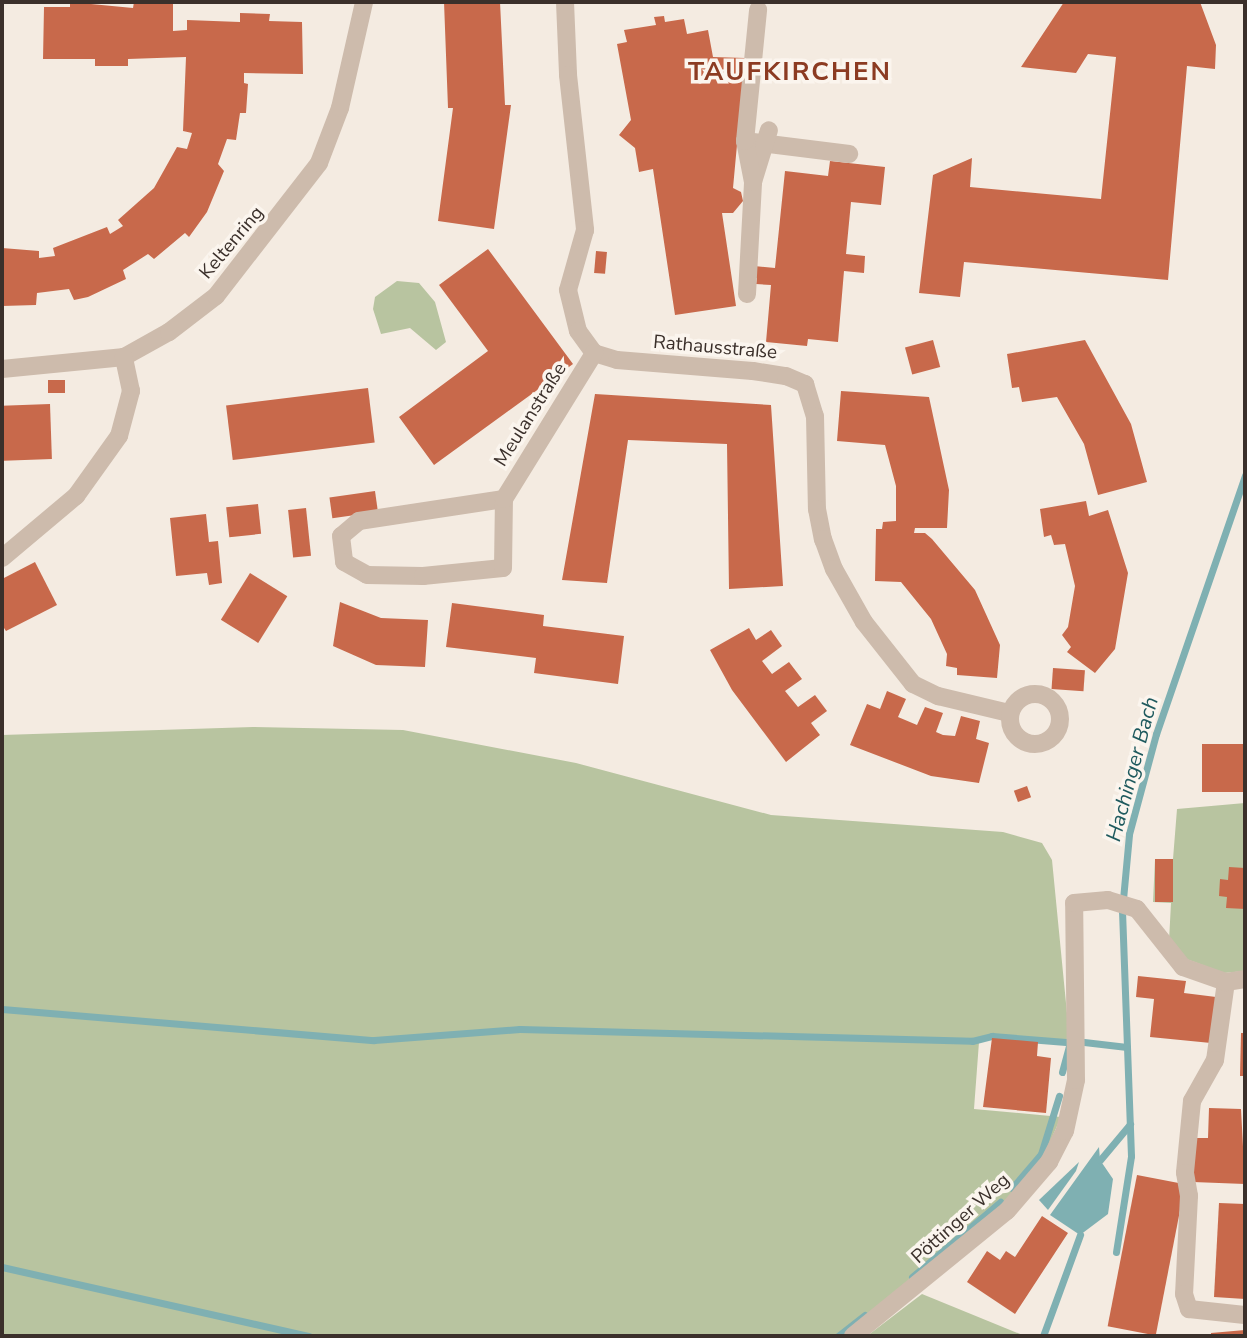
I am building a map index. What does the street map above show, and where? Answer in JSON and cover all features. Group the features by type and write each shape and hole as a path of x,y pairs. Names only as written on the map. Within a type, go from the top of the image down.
{"street":[{"name":"Keltenring","path":"2,369 124,357 169,332 216,296 319,163 340,108 364,2"},
{"path":"565,2 568,75 584,230 568,290 578,331 594,353"},
{"path":"747,294 753,181 745,141 758,10"},
{"path":"745,141 768,137 849,154"},
{"path":"753,181 768,137"},
{"name":"Meulanstraße","path":"504,499 359,521 341,536 344,562 367,575 423,576 503,568 504,499 594,353"},
{"name":"Rathausstraße","path":"594,353 617,360 786,376 805,384 815,416 817,509 823,539 834,569 864,622 913,684 938,696 1009,713"},
{"path":"2,558 76,496 119,436 131,391 124,357"},
{"name":"Pöttinger Weg","path":"853,1336 1007,1211 1049,1161 1065,1131 1076,1080 1074,903 1108,900 1137,909 1184,967 1226,982"},
{"path":"1245,979 1226,982 1215,1060 1192,1101 1185,1173 1189,1196 1184,1294 1189,1309 1245,1315"}],"green space":[{"path":"397,281 419,283 435,302 446,342 436,350 410,328 381,334 373,309 375,297"},
{"path":"253,727 403,730 576,763 771,815 1003,832 1042,843 1052,860 1070,1044 992,1036 979,1042 974,1109 1061,1117 1043,1158 1003,1206 844,1336 2,1336 2,735"},
{"path":"1245,803 1245,971 1224,973 1181,957 1169,941 1171,903 1153,902 1155,859 1173,859 1177,809"},
{"path":"922,1294 1025,1336 867,1336"}],"water":[{"path":"1099,1147 1100,1160 1113,1179 1108,1214 1080,1235 1050,1215"},
{"path":"1079,1162 1076,1171 1048,1210 1039,1200"}],"building":[{"path":"70,2 133,8 134,2 173,2 173,31 187,30 187,20 240,22 240,13 270,14 269,21 302,22 303,74 244,73 244,83 248,84 246,113 240,113 236,140 227,139 218,164 224,171 207,212 189,237 185,233 154,259 148,254 123,270 126,279 88,297 74,300 69,289 37,293 36,305 2,306 2,248 39,251 39,258 55,256 53,248 107,227 110,234 123,226 118,220 154,188 177,147 187,149 192,133 183,131 186,57 128,59 128,66 95,66 95,59 43,59 44,7 70,7"},
{"path":"444,2 500,2 505,105 511,105 494,229 438,221 453,108 448,108"},
{"path":"1064,2 1200,2 1216,45 1215,69 1187,66 1168,280 964,262 960,297 919,293 933,175 972,158 970,187 1101,199 1116,57 1088,54 1076,73 1021,67"},
{"path":"664,16 665,22 684,19 687,34 708,30 713,57 745,58 733,188 741,192 743,201 733,213 722,213 736,306 675,315 653,169 639,172 635,148 619,135 631,120 617,44 627,42 624,30 656,25 654,17"},
{"path":"830,161 885,167 881,205 851,202 846,254 865,256 864,273 844,271 838,342 808,339 807,346 766,342 771,285 756,284 757,278 753,277 754,266 775,268 785,171 828,176"},
{"path":"488,249 573,364 434,465 399,417 488,351 439,285"},
{"path":"596,251 607,252 605,274 594,273"},
{"path":"933,340 940,367 912,375 905,348"},
{"path":"1085,340 1131,424 1147,482 1098,495 1084,444 1057,397 1022,402 1019,387 1012,388 1007,354"},
{"path":"48,380 65,380 65,393 48,393"},
{"path":"368,388 375,443 233,460 226,405"},
{"path":"841,391 929,397 949,490 947,528 915,528 914,533 925,533 932,539 975,590 1000,645 997,678 957,675 957,668 946,666 947,654 931,619 901,582 875,581 876,529 882,529 883,522 896,521 896,486 885,445 837,441"},
{"path":"595,394 771,405 783,586 729,589 727,444 628,440 607,583 562,580"},
{"path":"50,404 52,459 4,461 2,406"},
{"path":"375,491 378,512 332,518 329,497"},
{"path":"1086,501 1089,516 1108,510 1128,573 1115,649 1095,673 1067,652 1071,647 1062,635 1068,627 1075,586 1065,544 1054,545 1051,535 1044,537 1040,509"},
{"path":"258,504 261,534 229,537 226,507"},
{"path":"306,508 311,556 293,558 288,510"},
{"path":"206,514 209,542 218,541 222,583 209,585 207,573 176,576 170,518"},
{"path":"35,562 57,605 6,631 2,625 2,579"},
{"path":"250,573 287,596 258,643 221,620"},
{"path":"340,602 381,618 428,620 425,667 376,665 333,646"},
{"path":"452,603 544,615 543,626 624,636 618,684 534,673 536,658 446,647"},
{"path":"749,628 756,640 771,630 782,646 762,661 772,674 789,662 802,679 785,691 798,707 815,695 827,711 811,723 820,735 786,762 732,690 710,650"},
{"path":"1053,668 1085,670 1083,691 1052,689"},
{"path":"887,691 906,699 898,717 917,725 925,707 943,713 936,732 943,735 955,736 961,716 980,721 976,739 989,743 979,783 931,776 850,745 867,704 880,709"},
{"path":"1202,744 1245,744 1245,792 1202,792"},
{"path":"1027,786 1031,797 1018,802 1014,791"},
{"path":"1155,859 1173,859 1173,902 1155,902"},
{"path":"1229,867 1245,868 1245,909 1226,908 1227,897 1219,896 1220,879 1228,880"},
{"path":"1138,976 1186,981 1184,993 1216,997 1211,1043 1150,1037 1154,999 1136,997"},
{"path":"1241,1033 1245,1033 1245,1076 1240,1076"},
{"path":"992,1038 1038,1042 1037,1056 1051,1058 1046,1113 983,1107"},
{"path":"1209,1108 1241,1109 1245,1184 1193,1182 1195,1138 1208,1138"},
{"path":"1137,1175 1185,1184 1156,1336 1108,1326"},
{"path":"1219,1203 1245,1204 1245,1299 1214,1297"},
{"path":"1042,1216 1068,1233 1015,1314 967,1282 987,1251 1000,1260 1006,1251 1015,1257"},
{"path":"1245,1330 1245,1336 1211,1336 1211,1333"}],"waterway":[{"name":"Hachinger Bach","path":"1116,1252 1131,1156 1122,910 1129,834 1156,734 1245,475"},
{"path":"2,1009 374,1040 520,1029 972,1041 992,1036 1066,1042"},
{"path":"1062,1072 1070,1042"},
{"path":"1084,1042 1127,1047"},
{"path":"1012,1188 1041,1154 1059,1096"},
{"path":"1100,1160 1130,1124"},
{"path":"912,1277 1000,1202"},
{"path":"1043,1336 1080,1235"},
{"path":"2,1267 309,1336"},
{"path":"838,1336 865,1315"}],"district":[{"name":"TAUFKIRCHEN","path":"790,72"}]}
